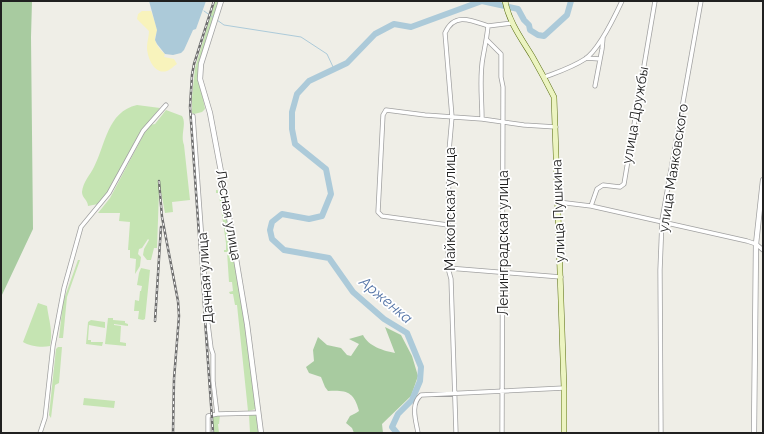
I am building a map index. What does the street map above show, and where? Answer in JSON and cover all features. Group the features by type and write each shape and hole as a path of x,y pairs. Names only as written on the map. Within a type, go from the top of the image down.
{"main road":[{"name":"улица Пушкина","path":"505,1 507,12 512,23 545,77 554,97 561,277 564,433"}],"street":[{"name":"Лесная улица","path":"221,1 201,64 200,79 210,113 227,200 253,368 261,433"},
{"path":"545,77 586,58 603,37 617,14 622,1"},
{"name":"улица Дружбы","path":"591,206 597,189 603,186 620,186 624,184 656,1"},
{"name":"улица Маяковского","path":"660,433 660,270 662,222 701,1"},
{"name":"Майкопская улица","path":"456,433 456,394 451,279 448,268 449,151 452,117 445,33 449,25 456,20 471,19 488,26"},
{"path":"482,119 481,78 488,26 512,23"},
{"path":"595,86 603,37"},
{"name":"Ленинградская улица","path":"487,40 501,54 501,77 503,87 502,433"},
{"path":"586,58 600,59"},
{"path":"40,433 45,418 53,346 64,288 81,227 109,193 144,131 166,106"},
{"path":"448,225 382,216 378,212 383,115 386,110 556,127"},
{"name":"Дачная улица","path":"193,116 208,324 213,354 213,381 217,414"},
{"path":"754,433 756,244 763,183"},
{"path":"558,202 591,206 747,241 756,244 763,250"},
{"path":"448,268 561,277"},
{"path":"418,433 414,409 417,398 421,395 564,388"},
{"path":"208,433 208,416 217,414 258,413"}],"green space":[{"path":"1,1 32,1 33,229 1,297"},
{"path":"215,1 219,1 210,32 200,83 205,109 202,112 194,114 192,113 192,97 195,68"},
{"path":"137,105 160,108 139,134 109,190 98,204 88,206 82,194 83,188 94,167 109,130 119,114"},
{"path":"166,110 182,116 184,122 183,141 190,200 172,202 173,212 165,213 161,192 159,192 157,248 154,248 151,260 147,260 143,255 144,249 149,240 148,239 142,248 139,249 138,254 141,257 140,266 135,274 136,259 130,258 130,250 128,250 130,222 119,221 120,213 98,213 110,198 145,132 150,125 155,124"},
{"path":"216,190 222,191 242,306 256,409 248,411 237,305 235,305 233,294 230,294 229,292 233,291 232,282 229,282 227,252 224,252 224,250 226,250 226,243 219,193 216,193"},
{"path":"78,260 80,260 67,297 63,338 59,338 63,302"},
{"path":"141,268 150,270 145,319 143,320 138,319 139,311 134,311 135,300 139,301 142,286 137,285"},
{"path":"38,303 47,306 51,330 50,346 43,347 29,345 23,342"},
{"path":"108,318 125,321 125,323 128,324 128,326 114,324 121,326 120,342 126,343 126,346 105,344"},
{"path":"91,320 105,322 105,328 89,325 88,340 91,340 91,342 103,342 102,346 86,344 88,322"},
{"path":"385,327 401,335 412,356 418,376 411,396 382,424 383,433 354,433 352,428 346,423 350,416 359,411 355,400 352,396 345,392 328,391 321,377 309,373 306,367 314,361 313,350 318,337 327,345 341,348 347,355 351,356 359,344 349,339 363,335 372,345 395,353"},
{"path":"58,347 62,347 59,383 55,385 51,418 49,415 56,349"},
{"path":"84,398 115,401 114,408 83,405"},
{"path":"255,414 257,416 258,433 250,433 249,415 220,415 218,424 219,433 213,433 213,415"}],"sand":[{"path":"142,11 151,11 157,29 155,40 165,54 164,57 174,59 177,64 167,71 162,72 155,68 148,56 147,47 149,31 137,19 138,14"}],"water":[{"path":"149,1 206,1 196,29 193,30 184,50 181,53 173,55 165,54 157,44 155,40 157,30"}],"waterway":[{"name":"Арженка","path":"482,1 518,9 524,20 529,25 530,30 538,35 544,36 567,15 571,1"},
{"name":"Арженка","path":"397,433 392,427 398,414 412,400 420,381 421,367 407,333 384,319 353,292 329,258 284,250 272,239 270,230 272,222 282,214 309,219 322,216 331,194 326,169 295,144 292,129 292,112 297,94 309,81 347,63 375,34 394,24 411,27 482,1"},
{"path":"204,11 214,18"},
{"path":"217,20 224,25 301,37 327,54 334,69"}],"railway":[{"path":"213,433 190,107 194,64 214,1"},
{"path":"159,181 162,217 178,301 179,316 174,379 173,433"},
{"path":"155,321 161,227"}]}
